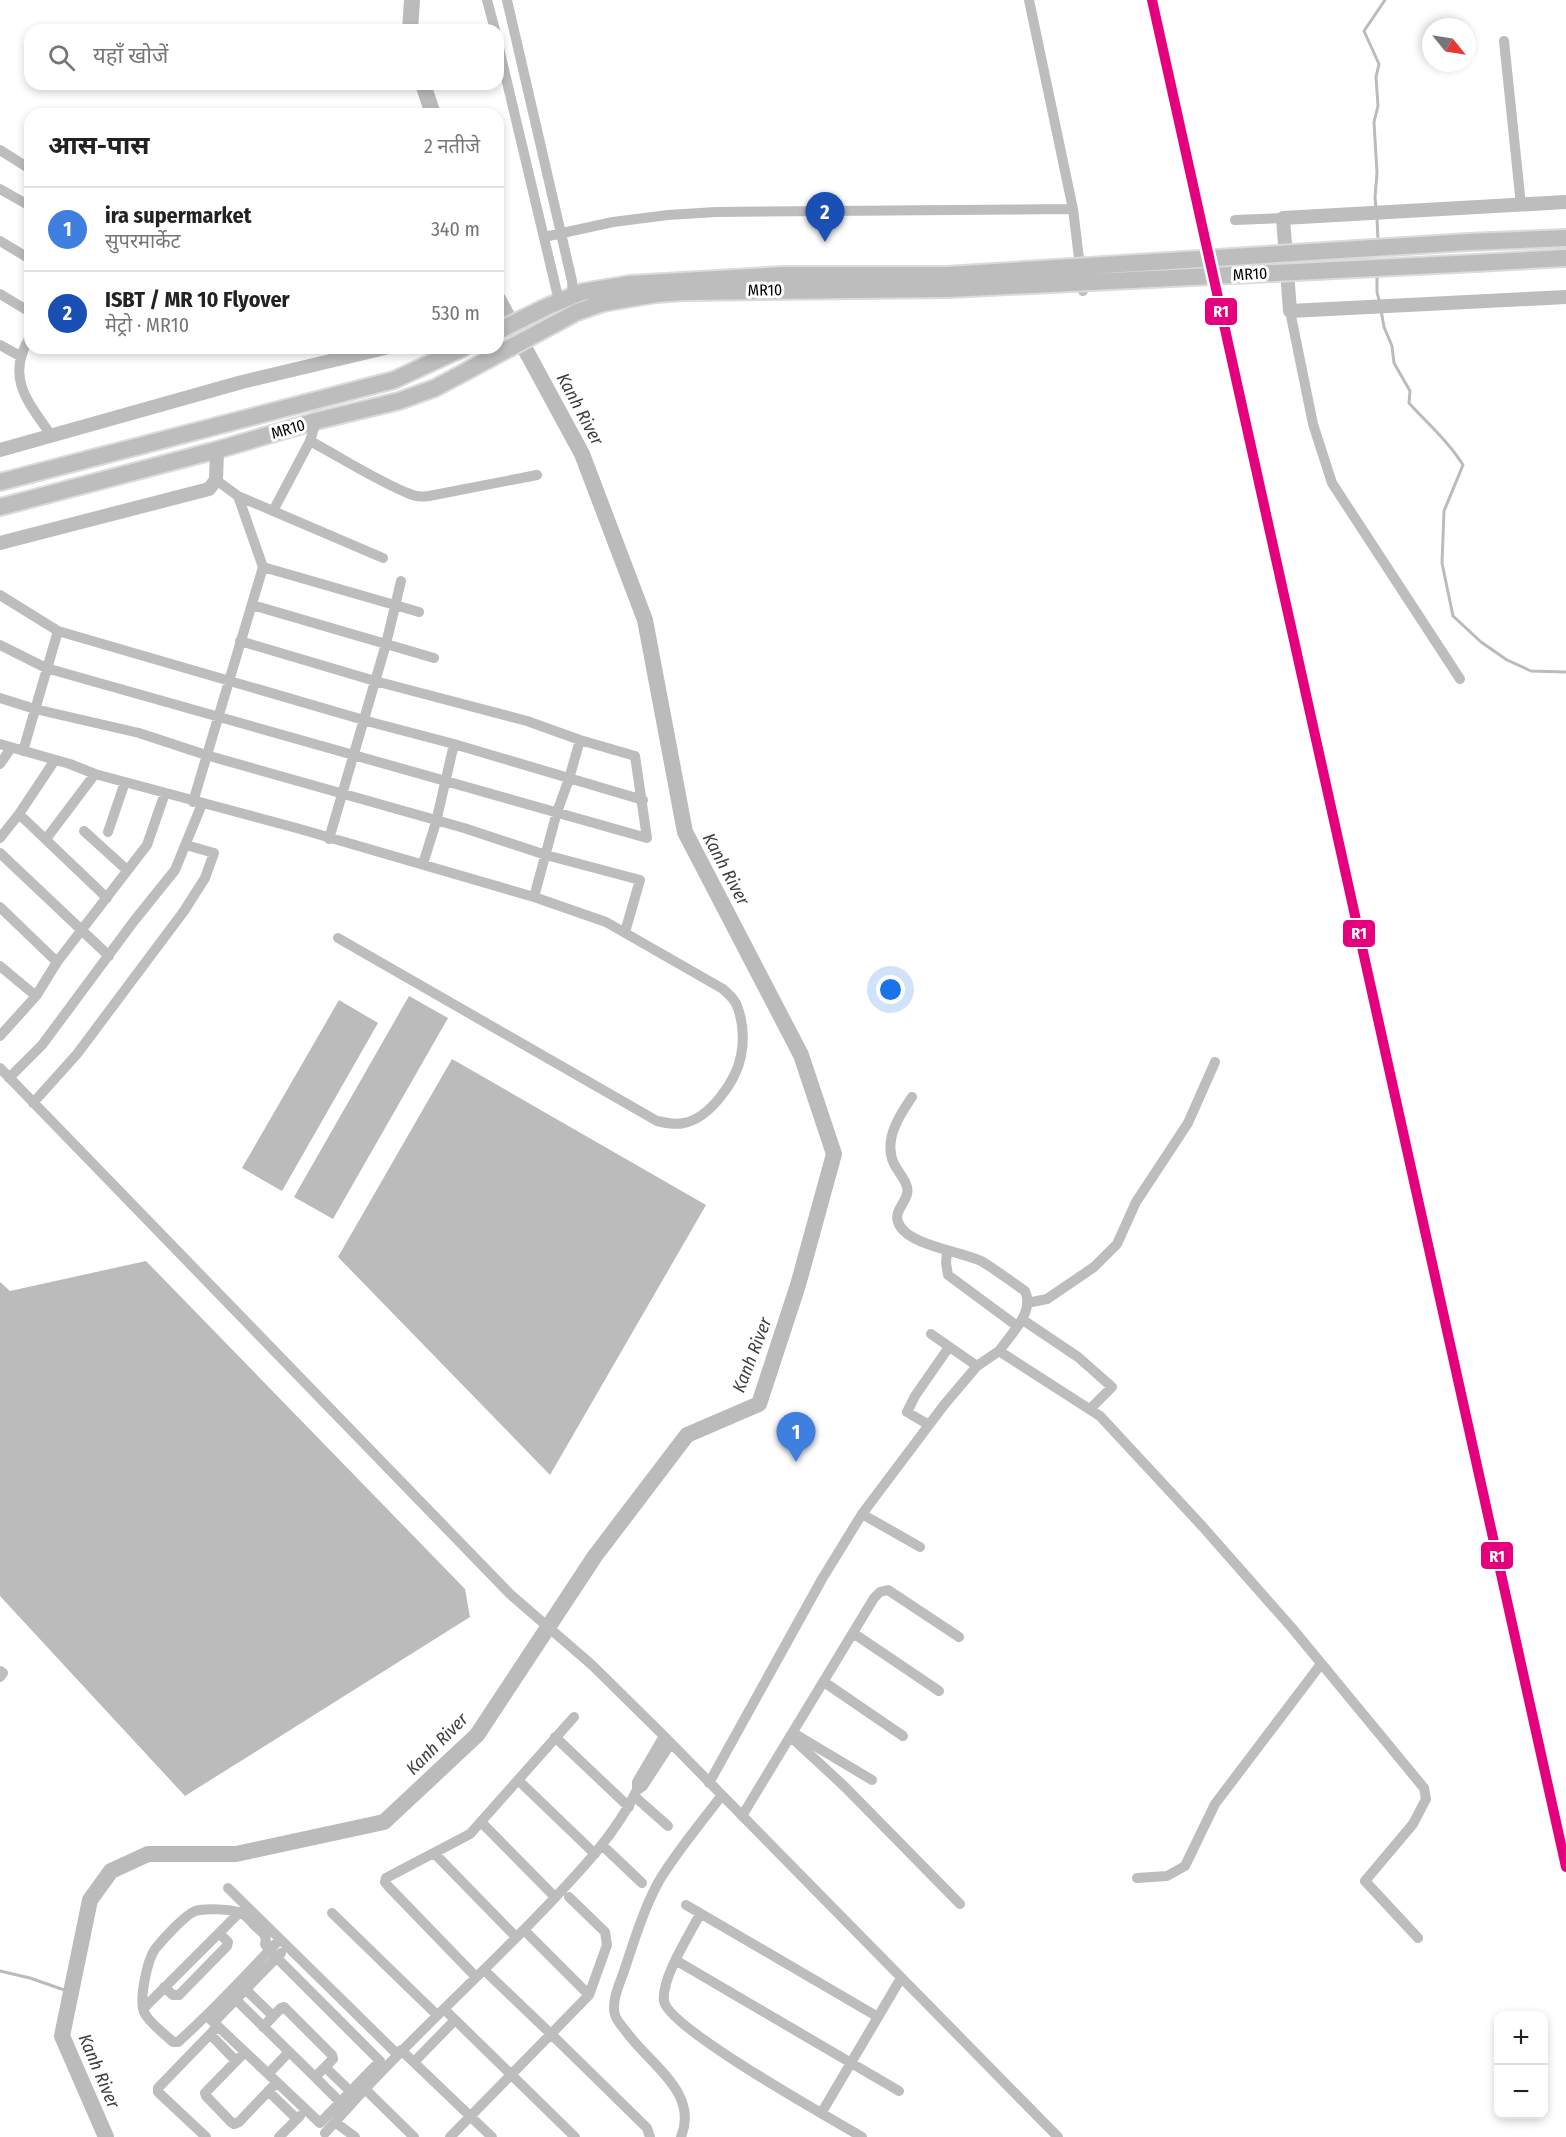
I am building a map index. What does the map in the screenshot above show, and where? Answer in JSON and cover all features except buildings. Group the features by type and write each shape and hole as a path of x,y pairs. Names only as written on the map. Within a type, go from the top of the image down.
{"main road":[{"name":"MR10","path":"504,350 554,323 603,303 675,292 866,289 1468,242 1566,238"},
{"name":"MR10","path":"504,328 582,292 630,284 773,276 948,282 1566,258"},
{"name":"MR10","path":"0,482 394,380 447,354"},
{"name":"MR10","path":"0,507 217,450 316,421 399,401 435,388 498,354"}],"street":[{"path":"487,0 493,24"},
{"path":"507,0 561,234 559,302"},
{"path":"1029,0 1073,209 1083,291"},
{"path":"1504,41 1521,205"},
{"path":"504,67 530,169 559,302"},
{"path":"0,150 24,165"},
{"path":"0,189 24,203"},
{"path":"1235,220 1255,221 1566,202"},
{"path":"544,237 613,222 716,212 1073,209"},
{"path":"1283,218 1290,311 1313,424 1332,483 1460,679"},
{"path":"0,241 24,255"},
{"path":"0,294 24,308"},
{"path":"1290,311 1566,297"},
{"path":"0,345 20,356"},
{"path":"24,348 18,367 19,378 24,394 51,435"},
{"path":"0,450 242,382 360,354"},
{"path":"273,511 310,441 316,421"},
{"path":"310,441 419,497 537,475"},
{"path":"0,543 209,489 216,480 217,450"},
{"path":"216,480 238,496 383,558"},
{"path":"9,1078 42,1045 175,870 186,845 206,755 263,567 238,496"},
{"path":"263,567 419,612"},
{"path":"329,838 386,644 401,581"},
{"path":"0,595 58,631 643,800"},
{"path":"252,605 434,657"},
{"path":"23,751 58,631"},
{"path":"0,645 46,668 647,838 635,756 526,721 375,681 240,641"},
{"path":"0,698 35,709 139,733 206,755 546,855 640,880 624,932"},
{"path":"534,897 557,812 580,740"},
{"path":"0,744 197,803 423,864 534,897 606,922 723,989 737,1003 742,1024 741,1056 732,1080 716,1104 687,1123 657,1121 338,938"},
{"path":"423,864 447,781 454,744"},
{"path":"0,764 11,748"},
{"path":"0,838 20,814 55,760"},
{"path":"46,839 95,774"},
{"path":"108,832 125,782"},
{"path":"0,1036 36,996 57,962 147,845 165,793"},
{"path":"20,814 107,898"},
{"path":"84,831 127,870"},
{"path":"33,1103 77,1054 184,911 205,878 214,853 186,845"},
{"path":"0,853 109,956"},
{"path":"0,907 57,962"},
{"path":"0,966 36,996"},
{"path":"1028,1303 1047,1299 1094,1267 1117,1244 1136,1202 1188,1123 1215,1062"},
{"path":"0,1068 510,1594 592,1665 668,1740 1058,2137"},
{"path":"709,1783 822,1579 862,1514 977,1366 999,1351 1020,1323 1028,1303 1025,1291 983,1262 947,1251 911,1236 899,1226 897,1216 908,1193 907,1186 893,1162 891,1142 898,1116 912,1096"},
{"path":"947,1251 948,1275 1020,1323 1078,1357 1112,1387 1090,1409"},
{"path":"931,1334 977,1366"},
{"path":"929,1425 907,1412 915,1396 949,1347"},
{"path":"999,1351 1090,1409 1107,1424 1202,1526 1424,1788 1426,1799 1413,1824 1365,1881 1418,1938"},
{"path":"862,1514 920,1547"},
{"path":"742,1816 874,1598 880,1592 888,1590 959,1637"},
{"path":"853,1633 939,1691"},
{"path":"1137,1878 1167,1876 1185,1866 1215,1804 1321,1664"},
{"path":"0,1671 3,1673 0,1677"},
{"path":"824,1682 903,1736"},
{"path":"574,1717 466,1836 386,1878 385,1882 480,1973 551,2034 647,2128 650,2137"},
{"path":"791,1734 872,1780"},
{"path":"791,1734 960,1904"},
{"path":"555,1737 628,1807"},
{"path":"325,2133 399,2052 520,1933 599,1850 636,1793 643,1786 652,1765 668,1740"},
{"path":"518,1780 599,1850 642,1883"},
{"path":"636,1793 668,1826"},
{"path":"681,2137 685,2127 683,2100 667,2076 633,2041 614,2014 615,1996 632,1946 659,1881 722,1796"},
{"path":"481,1822 555,1897"},
{"path":"434,1853 589,1995"},
{"path":"228,1888 399,2052 414,2062 492,2137"},
{"path":"450,2137 589,1995 605,1953 607,1936 569,1897"},
{"path":"686,1905 878,2017"},
{"path":"213,2021 321,2123 341,2103 380,2059 273,1954 265,1944 267,1939 265,1935 240,1912 200,1910 190,1914 173,1930 151,1956 144,1984 143,2009 146,2016 175,2043 213,2021 243,1986 273,1954 284,1943"},
{"path":"143,2009 240,1912"},
{"path":"332,1913 440,2012 455,2020 575,2137"},
{"path":"700,1914 666,1985 664,2000 666,2008 673,2017 711,2046 862,2137"},
{"path":"677,1961 899,2091"},
{"path":"822,2112 901,1978"},
{"path":"243,1986 273,2016"},
{"path":"233,1997 341,2103"},
{"path":"263,2027 284,2007 333,2055 334,2058 315,2077"},
{"path":"414,2062 455,2020"},
{"path":"206,2137 158,2090 159,2086 210,2034 213,2021"},
{"path":"210,2034 236,2061"},
{"path":"244,2052 205,2095 231,2122 234,2124 239,2122 277,2082"},
{"path":"268,2074 289,2052"},
{"path":"325,2067 351,2092"},
{"path":"365,2089 414,2137"},
{"path":"268,2091 297,2119"},
{"path":"279,2137 305,2110"},
{"path":"335,2122 355,2137"}],"shaded area":[{"path":"409,996 448,1018 333,1219 294,1197"},
{"path":"339,1000 378,1023 282,1191 242,1168"},
{"path":"452,1059 706,1205 550,1475 338,1257"},
{"path":"146,1261 465,1589 470,1617 185,1796 0,1596 0,1282 10,1291"}],"waterway":[{"name":"Kanh River","path":"410,24 412,0"},
{"path":"1376,208 1377,173 1374,122 1378,106 1376,77 1379,64 1364,31 1385,0"},
{"name":"Kanh River","path":"425,90 431,108"},
{"path":"1377,218 1378,241"},
{"path":"1377,274 1380,304"},
{"name":"Kanh River","path":"106,2137 62,2036 90,1900 111,1871 148,1854 236,1854 384,1822 477,1735 595,1556 687,1435 759,1404 798,1285 834,1154 801,1055 685,832 645,620 582,454 504,310"},
{"path":"1381,310 1384,327 1392,346 1394,363 1410,391 1409,403 1445,441 1463,465 1444,511 1442,563 1453,616 1481,642 1507,660 1531,671 1566,672"},
{"path":"0,1971 30,1978 70,1992"}],"transit line":[{"name":"R1","path":"1152,0 1566,1867"}],"place":[{"name":"ISBT / MR 10 Flyover","path":"825,242"},
{"name":"ira supermarket","path":"796,1462"}]}
